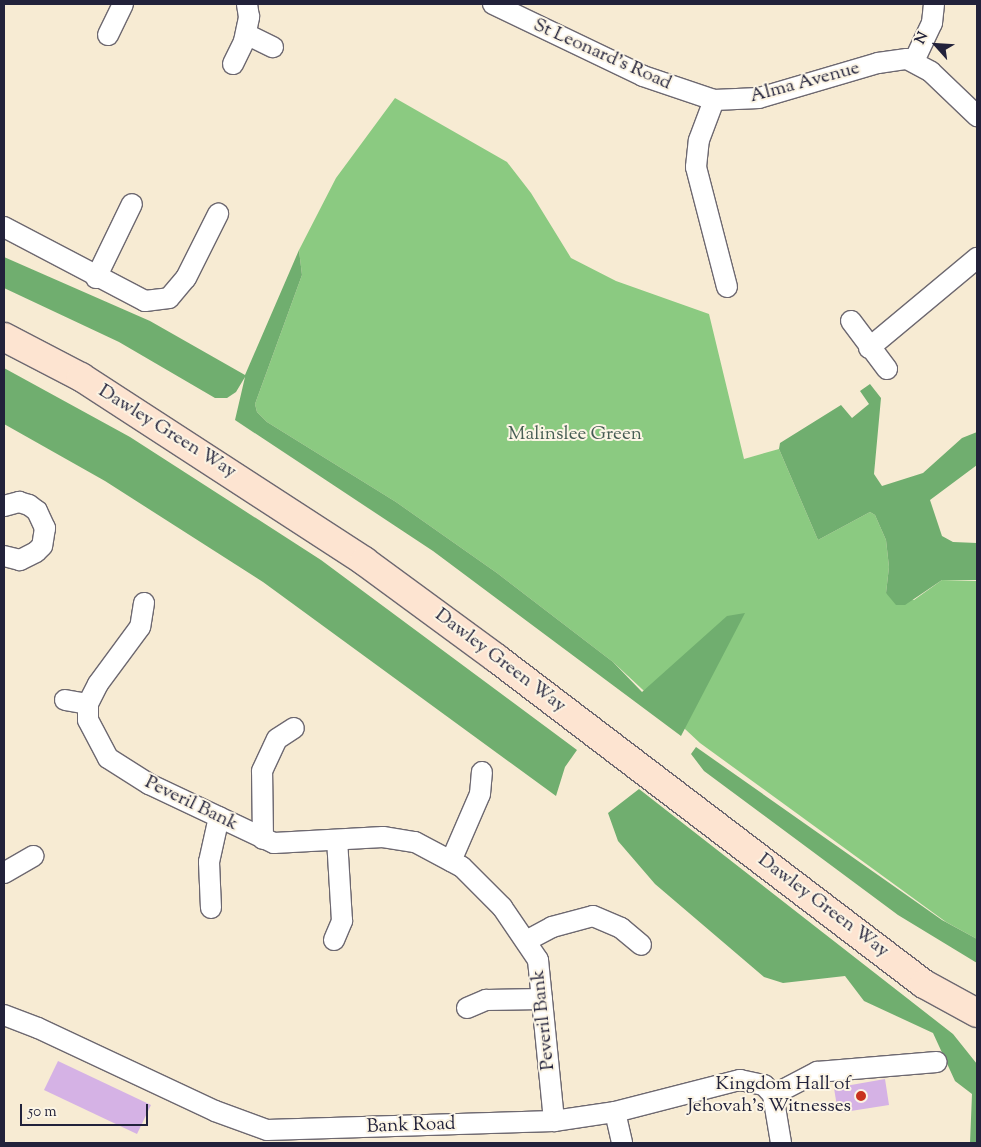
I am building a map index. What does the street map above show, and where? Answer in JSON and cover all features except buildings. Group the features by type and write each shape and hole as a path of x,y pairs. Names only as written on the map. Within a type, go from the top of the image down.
{"main road":[{"name":"Dawley Green Way","path":"4,337 81,378 364,561 504,664 924,984 977,1013"}],"street":[{"path":"108,35 123,4"},
{"path":"232,64 246,34 249,17 247,4"},
{"name":"St Leonard's Road","path":"493,4 643,76 714,100"},
{"path":"934,4 932,23 914,61 931,72 977,116"},
{"path":"246,34 273,47"},
{"name":"Alma Avenue","path":"714,100 759,98 891,60 914,61"},
{"path":"714,100 699,140 696,167 727,287"},
{"path":"96,278 132,204"},
{"path":"4,227 41,244 96,278 145,301 169,298 186,278 218,214"},
{"path":"869,348 977,258"},
{"path":"851,322 869,348 887,369"},
{"path":"4,506 20,502 29,505 37,511 45,528 42,546 36,552 20,560 4,556"},
{"path":"65,700 88,704 98,684 140,627 144,603"},
{"name":"Peveril Bank","path":"88,704 88,720 108,758 149,784 263,839 274,842 383,837 416,842 462,867 502,907 538,960 554,1121"},
{"path":"263,839 262,771 277,739 294,728"},
{"path":"451,861 480,794 482,772"},
{"path":"211,908 209,862 219,817"},
{"path":"334,940 342,921 337,840"},
{"path":"4,873 33,856"},
{"path":"526,940 552,927 593,916 621,928 641,946"},
{"path":"468,1008 486,1000 542,999"},
{"name":"Bank Road","path":"4,1015 38,1028 215,1111 267,1130 554,1121 615,1112 740,1080 764,1085 773,1095"},
{"path":"781,1143 773,1095 817,1072 937,1062"},
{"path":"615,1112 622,1143"}],"green space":[{"name":"Malinslee Green","path":"395,98 507,162 531,193 571,258 616,281 709,314 744,459 779,449 818,540 870,512 875,515 886,540 889,567 886,593 914,600 942,580 977,581 977,939 946,922 700,743 613,662 497,573 396,502 267,422 257,412 255,404 302,275 299,250 336,178"},
{"path":"299,250 302,275 255,404 257,412 267,422 396,502 497,573 613,662 642,692 727,616 745,613 681,736 433,551 235,420 245,377 236,392 227,398 215,398 119,342 4,288 4,257 150,321 245,375"},
{"path":"4,368 130,437 321,560 577,750 565,767 556,796 263,582 105,481 4,424"},
{"path":"870,384 881,398 874,474 882,486 923,473 962,438 977,432 977,465 930,500 942,536 953,542 977,543 977,580 942,580 905,605 896,605 886,593 889,567 886,540 875,515 870,512 818,540 779,449 780,443 841,405 852,418 869,404 860,391"},
{"path":"696,747 942,920 977,939 977,963 898,915 704,771 691,754"},
{"path":"639,789 953,1034 977,1064 977,1143 970,1143 972,1094 955,1081 933,1033 864,1001 845,976 783,983 764,977 655,884 618,841 608,813"}],"place":[{"name":"Kingdom Hall of Jehovah's Witnesses","path":"861,1096"}]}
